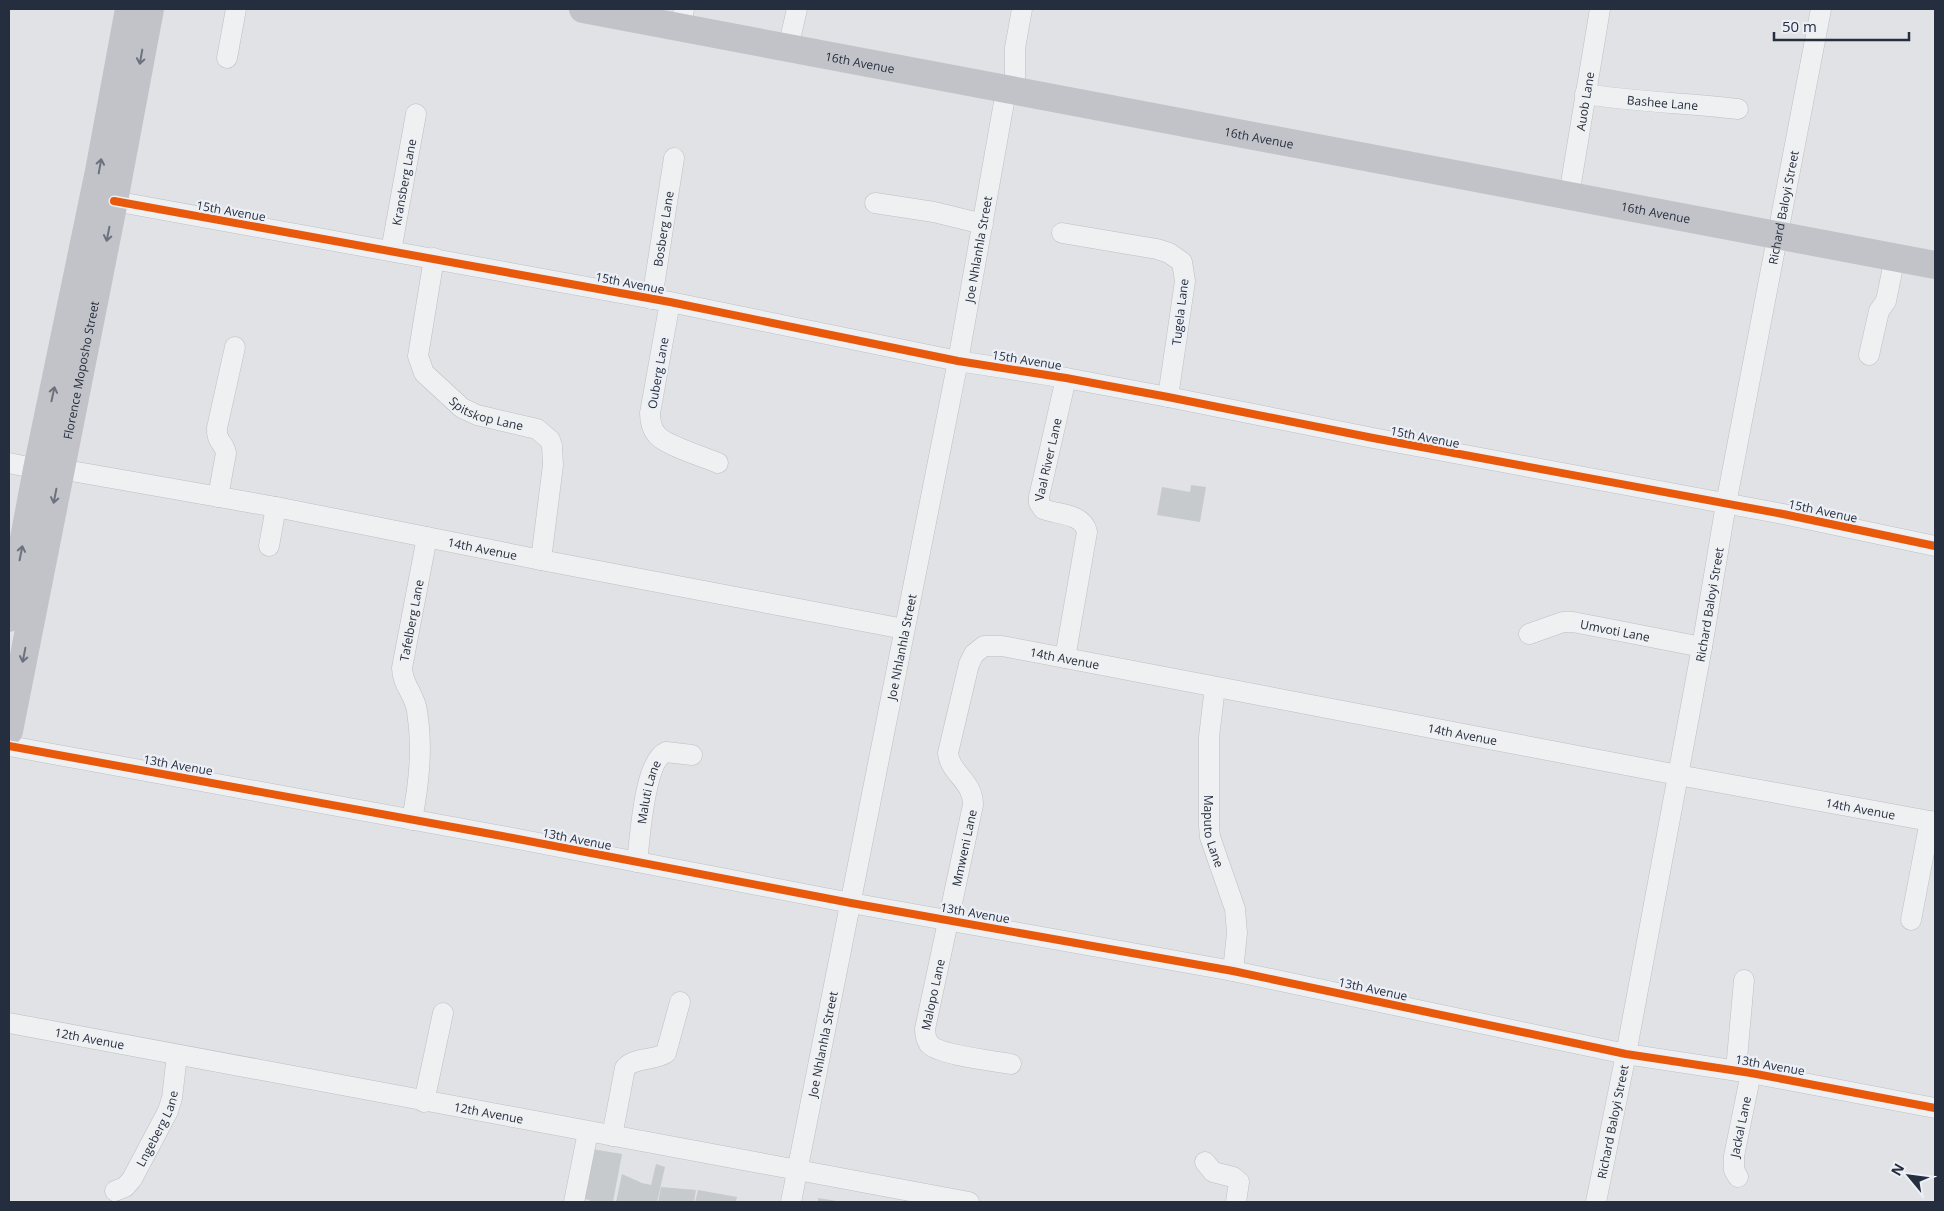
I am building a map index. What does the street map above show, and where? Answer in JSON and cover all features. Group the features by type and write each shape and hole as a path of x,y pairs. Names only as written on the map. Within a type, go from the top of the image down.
{"street":[{"name":"Florence Moposho Street","path":"9,731 83,255 128,9"},
{"name":"Florence Moposho Street","path":"9,618 49,469 114,201 150,9"},
{"path":"228,58 236,9"},
{"name":"16th Avenue","path":"583,9 683,18 788,48 1935,264"},
{"path":"788,48 797,9"},
{"name":"Joe Nhlanhla Street","path":"791,1202 958,361 1010,91 1022,9"},
{"name":"Auob Lane","path":"1569,195 1600,9"},
{"name":"Richard Baloyi Street","path":"1596,1202 1626,1054 1702,647 1726,504 1821,9"},
{"name":"Bashee Lane","path":"1585,94 1620,99 1665,101 1738,109"},
{"name":"Kransberg Lane","path":"391,251 416,114"},
{"name":"Bosberg Lane","path":"661,301 674,158"},
{"name":"15th Avenue","path":"114,201 661,301 958,361 1168,396 1382,440 1726,504 1935,546"},
{"path":"875,203 934,212 983,224"},
{"name":"Tugela Lane","path":"1062,233 1157,249 1169,253 1182,262 1185,281 1168,396"},
{"path":"1869,355 1879,311 1886,301 1895,257"},
{"name":"Spitskop Lane","path":"434,258 418,356 424,372 462,408 477,414 537,430 550,440 553,465 541,560"},
{"name":"Ouberg Lane","path":"661,301 650,413 651,424 655,433 664,440 718,462"},
{"path":"218,497 226,453 217,438 217,428 235,348"},
{"name":"Vaal River Lane","path":"1065,658 1087,532 1084,524 1077,518 1043,509 1039,503 1039,497 1066,378"},
{"name":"14th Avenue","path":"9,464 276,507 904,629"},
{"path":"269,546 276,507"},
{"name":"Tafelberg Lane","path":"412,820 420,769 420,746 415,700 402,678 402,668 427,537"},
{"name":"Umvoti Lane","path":"1529,634 1563,622 1573,622 1702,647"},
{"name":"14th Avenue","path":"990,645 1678,775 1933,821"},
{"name":"Mmweni Lane","path":"948,919 973,805 973,796 966,782 952,766 949,750 958,706 971,659 979,649 990,645"},
{"name":"Maputo Lane","path":"1216,687 1209,737 1209,826 1210,837 1235,909 1237,933 1233,971"},
{"name":"13th Avenue","path":"9,746 636,862 851,904 948,919 1233,971 1626,1054 1744,1072 1935,1108"},
{"name":"Maluti Lane","path":"636,862 648,781 656,761 659,756 666,752 692,755"},
{"path":"1912,920 1933,821"},
{"name":"Malopo Lane","path":"948,919 925,1029 926,1037 930,1044 944,1052 1011,1064"},
{"name":"Jackal Lane","path":"1738,1177 1734,1170 1734,1156 1744,1072 1744,980"},
{"path":"612,1136 625,1068 629,1064 657,1058 666,1054 680,1002"},
{"path":"424,1102 442,1013"},
{"name":"12th Avenue","path":"9,1023 424,1102 969,1202"},
{"name":"Lngeberg Lane","path":"115,1191 125,1187 132,1179 167,1116 172,1098 177,1055"},
{"path":"574,1202 588,1132"},
{"path":"1205,1162 1213,1172 1233,1177 1238,1182 1236,1202"}],"building":[{"path":"1191,485 1206,487 1200,522 1157,515 1162,487 1190,492"},
{"path":"592,1149 622,1154 613,1202 589,1202 590,1200 584,1199"},
{"path":"656,1164 665,1167 657,1202 616,1202 622,1174 651,1185"},
{"path":"661,1187 696,1190 694,1202 658,1202"},
{"path":"698,1190 737,1197 736,1202 695,1202"},
{"path":"818,1198 837,1201 837,1202 818,1202"}],"cycle path":[{"path":"114,201 670,302 958,361 1168,397 1373,438 1783,514 1935,546"},
{"path":"9,746 502,836 851,903 1233,971 1626,1054 1751,1073 1935,1108"}]}
